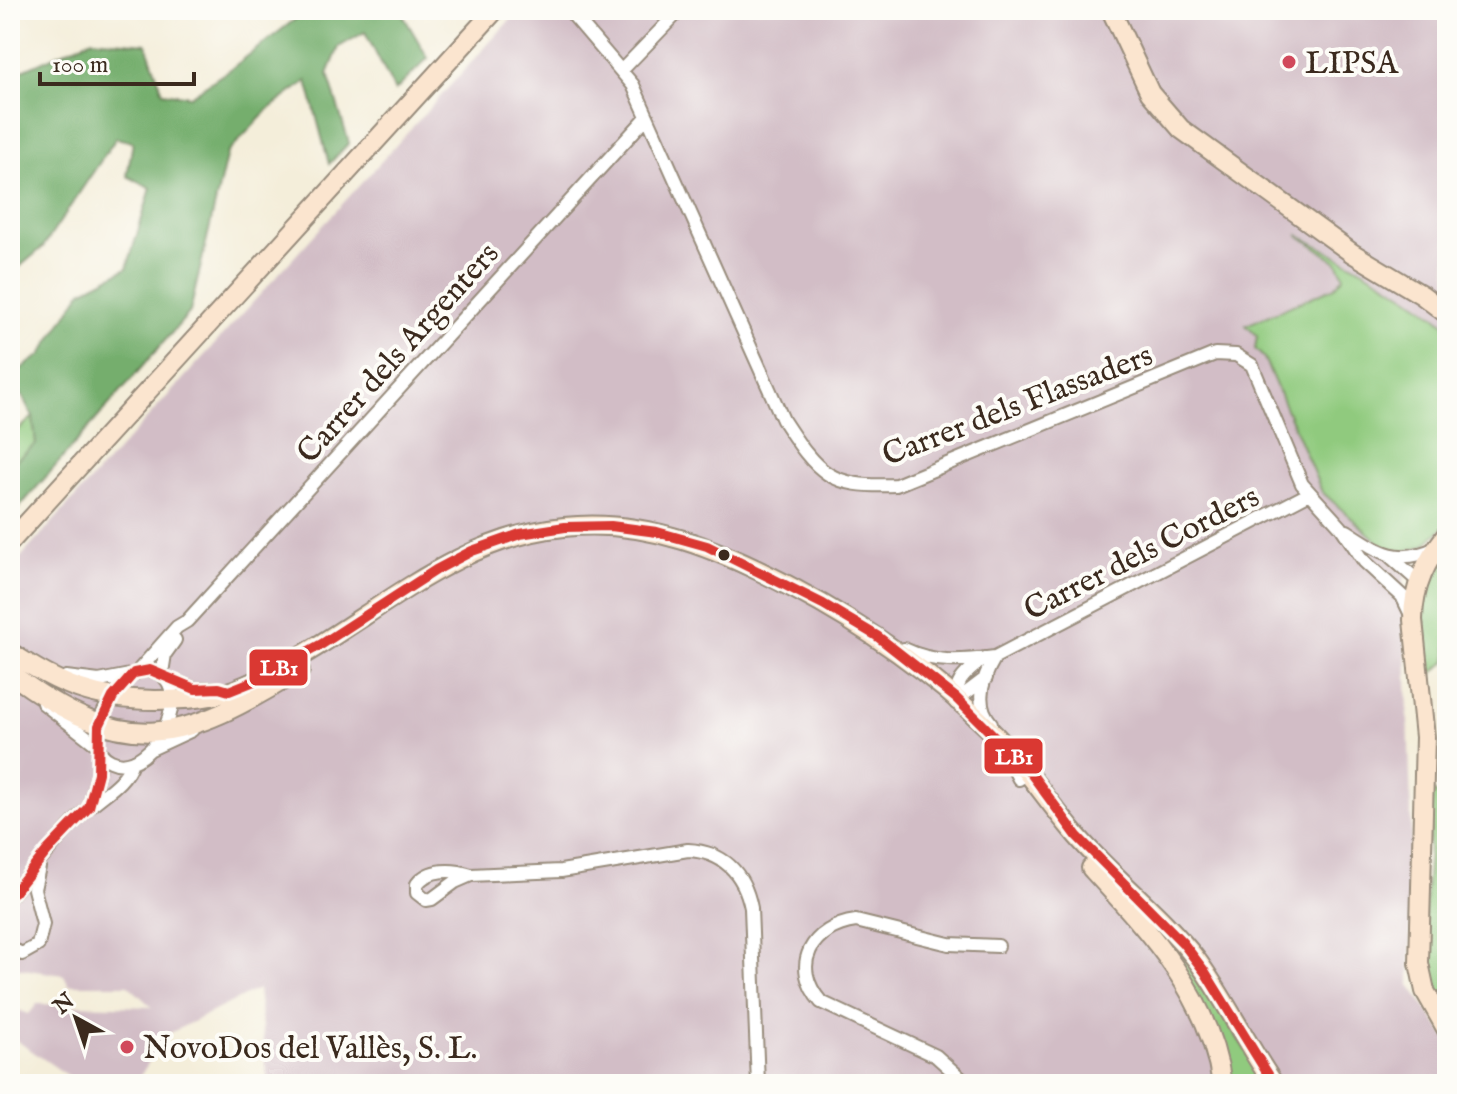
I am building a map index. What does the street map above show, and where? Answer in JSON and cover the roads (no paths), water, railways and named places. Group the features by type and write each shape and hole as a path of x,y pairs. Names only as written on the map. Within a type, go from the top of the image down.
{"street":[{"path":"10,542 495,10"},
{"path":"474,33 502,10"},
{"name":"Carrer dels Flassaders","path":"563,10 589,33"},
{"name":"Carrer dels Flassaders","path":"569,10 633,85 783,420 807,458 833,479 861,487 896,485 1215,354 1236,355 1252,365 1302,484 1341,527 1364,561 1402,596 1413,620"},
{"path":"621,71 680,10"},
{"path":"1111,10 1150,93 1181,129 1352,253 1445,312"},
{"name":"Carrer dels Argenters","path":"89,807 98,773 99,726 113,697 177,627 187,621 646,118"},
{"name":"Carrer dels Corders","path":"955,697 956,688 965,674 990,657 1310,493"},
{"path":"532,543 545,535 570,532 586,526 659,537 784,594 887,656 950,707 1019,779 1162,948 1189,988 1208,1032 1222,1084"},
{"path":"34,691 46,706 112,762 132,762 204,720 261,694 431,573 472,551 520,534 611,526 657,532 707,546 830,608 877,636 955,697 1012,752"},
{"name":"Carrer dels Flassaders","path":"1341,527 1390,556 1418,581"},
{"path":"10,652 40,673 68,687 113,697 172,699 211,696 254,681 330,645 453,572 502,550 532,543 602,535 690,551 763,579 820,608 830,608"},
{"path":"501,541 506,544 522,540 532,543"},
{"path":"477,561 483,552 497,547 501,541"},
{"path":"1390,556 1405,557 1442,541"},
{"path":"1442,541 1418,581 1413,620 1425,737 1419,963 1425,991 1447,1030"},
{"path":"431,573 436,575 450,568 453,572"},
{"path":"410,598 416,588 426,583 431,573"},
{"path":"1387,580 1418,581"},
{"name":"Carrer dels Argenters","path":"164,676 165,654 183,632 187,621"},
{"name":"Carrer dels Corders","path":"877,636 917,655 945,662 990,657"},
{"path":"887,656 898,658 942,693 955,697 961,697 986,678"},
{"path":"990,657 980,694 985,716 1072,839 1183,943 1205,972 1274,1084"},
{"path":"40,673 91,681 150,670 195,689 229,691"},
{"path":"10,673 34,691 99,726 130,733 163,731 204,720"},
{"path":"151,749 163,731 172,699 171,686 164,676"},
{"path":"955,697 956,706 1013,765 1019,779"},
{"path":"10,897 89,807 103,798 126,774 132,762"},
{"path":"471,875 561,871 688,850 704,851 735,868 743,881 751,908 758,1084"},
{"path":"10,948 22,954 38,945 43,924 34,889 43,856"},
{"path":"967,1084 936,1056 821,1002 807,977 806,962 819,935 841,923 856,921 949,944 998,946"}],"place":[{"name":"LIPSA","path":"1289,62"},
{"name":"NovoDos del Vallès, S. L.","path":"127,1047"}]}
